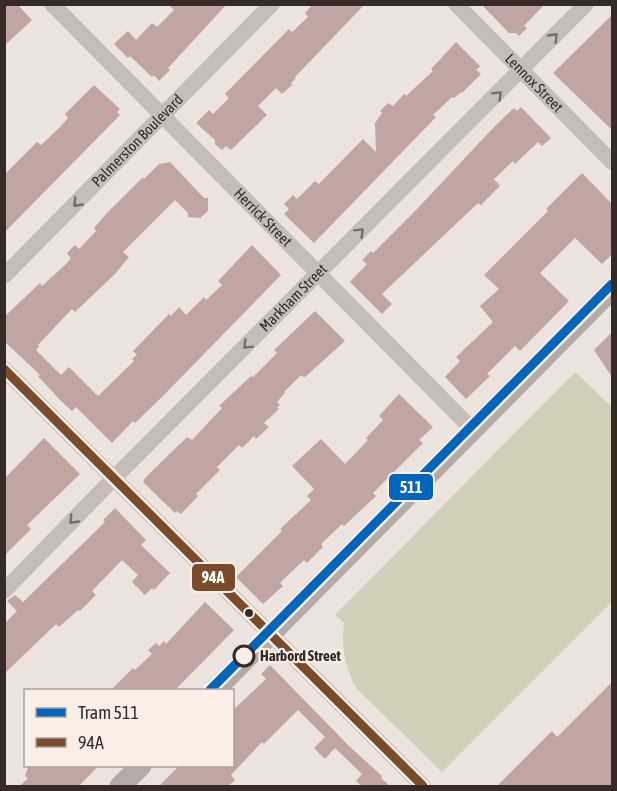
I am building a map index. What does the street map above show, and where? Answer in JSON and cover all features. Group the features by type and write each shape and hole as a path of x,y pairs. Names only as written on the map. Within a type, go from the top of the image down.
{"main road":[{"path":"216,689 612,289"},
{"path":"120,786 139,767"}],"street":[{"name":"Herrick Street","path":"52,4 473,430"},
{"name":"Palmerston Boulevard","path":"4,276 272,4"},
{"name":"Lennox Street","path":"456,4 612,162"},
{"name":"Markham Street","path":"4,591 586,4"},
{"path":"4,369 423,786"}],"green space":[{"path":"575,372 612,407 612,602 442,772 357,689 349,673 345,657 344,623 335,615"}],"building":[{"path":"4,4 17,4 32,20 4,46"},
{"path":"168,4 227,4 168,68 170,70 159,81 130,56 128,58 114,44 128,31 136,40 152,23 157,27 174,10"},
{"path":"313,4 365,4 295,77 292,85 282,94 276,88 258,106 267,115 231,150 226,146 222,150 215,144 215,140 196,123 209,110 213,114 229,98 225,94 289,29 292,32 308,17 305,13"},
{"path":"481,4 545,4 524,26 527,28 519,36 516,33 509,33"},
{"path":"612,15 612,130 553,73"},
{"path":"456,42 480,66 476,70 481,74 462,93 452,97 433,115 436,117 314,243 284,214 289,209 284,204 293,195 297,199 315,181 319,184 363,139 376,152 375,123 382,113 380,111 388,103 393,106 404,94 406,96 433,71 431,69"},
{"path":"94,85 120,109 117,112 120,115 4,233 4,175 37,142 41,145 59,128 68,118 65,114"},
{"path":"521,107 551,138 542,146 538,142 515,164 513,161 494,179 500,186 481,205 478,203 382,294 392,304 382,314 350,282 367,264 362,260 371,251 373,253 416,210 495,126 514,108 517,111"},
{"path":"170,162 204,198 208,198 208,211 200,218 188,217 188,213 175,200 123,252 129,257 115,274 75,312 72,309 36,350 61,375 69,367 98,396 134,361 132,359 137,355 133,351 169,314 171,316 179,307 186,315 204,297 206,300 222,285 218,281 252,245 281,275 161,398 135,423 133,421 112,443 76,407 72,411 60,400 38,376 40,375 4,341 4,317 40,283 42,286 66,264 71,258 67,253 75,245 79,249 96,231 94,228 107,213 143,177 144,179 159,164"},
{"path":"582,173 612,204 612,254 602,264 575,238 540,273 569,301 520,351 515,346 487,374 490,376 466,399 445,377 460,361 456,357 493,322 480,306 499,289 484,275 548,211 546,209"},
{"path":"315,311 345,341 305,377 300,376 284,392 277,402 280,405 277,407 279,409 264,423 269,427 256,439 254,436 242,448 239,445 217,467 220,470 196,494 198,496 181,514 177,511 175,513 143,482 145,478 187,437 192,440 222,408 219,406 251,376 253,377 277,353 274,350"},
{"path":"612,332 612,377 594,350"},
{"path":"399,394 433,427 419,440 423,443 373,493 376,496 321,544 323,547 307,563 304,560 284,579 280,583 283,586 263,604 236,577 282,531 280,529 311,500 307,496 314,489 292,466 321,439 345,464 368,440 366,438 383,420 379,416"},
{"path":"44,438 80,474 27,525 31,529 4,556 4,479"},
{"path":"115,508 146,540 141,545 170,573 154,590 152,588 145,595 132,582 138,575 122,560 92,591 96,595 80,611 78,610 59,627 56,624 4,674 4,624 17,611 7,601 15,595 23,602 105,522 103,520"},
{"path":"205,602 234,630 176,689 112,689 133,668 135,670 152,654 148,650 156,643 159,646 164,641 166,644"},
{"path":"270,665 390,786 362,786 356,781 362,774 335,748 325,759 314,748 325,737 298,710 264,744 262,742 231,775 235,780 228,786 159,786 178,767 234,767 234,709 266,679 261,674"},
{"path":"612,682 612,786 497,786 552,731 557,737"},
{"path":"28,767 97,767 79,786 20,786 28,778 25,776"}],"tram line":[{"name":"511","path":"211,689 612,284"}],"transit line":[{"name":"94A","path":"4,369 423,786"}],"place":[{"name":"Harbord Street","path":"244,656"}]}
